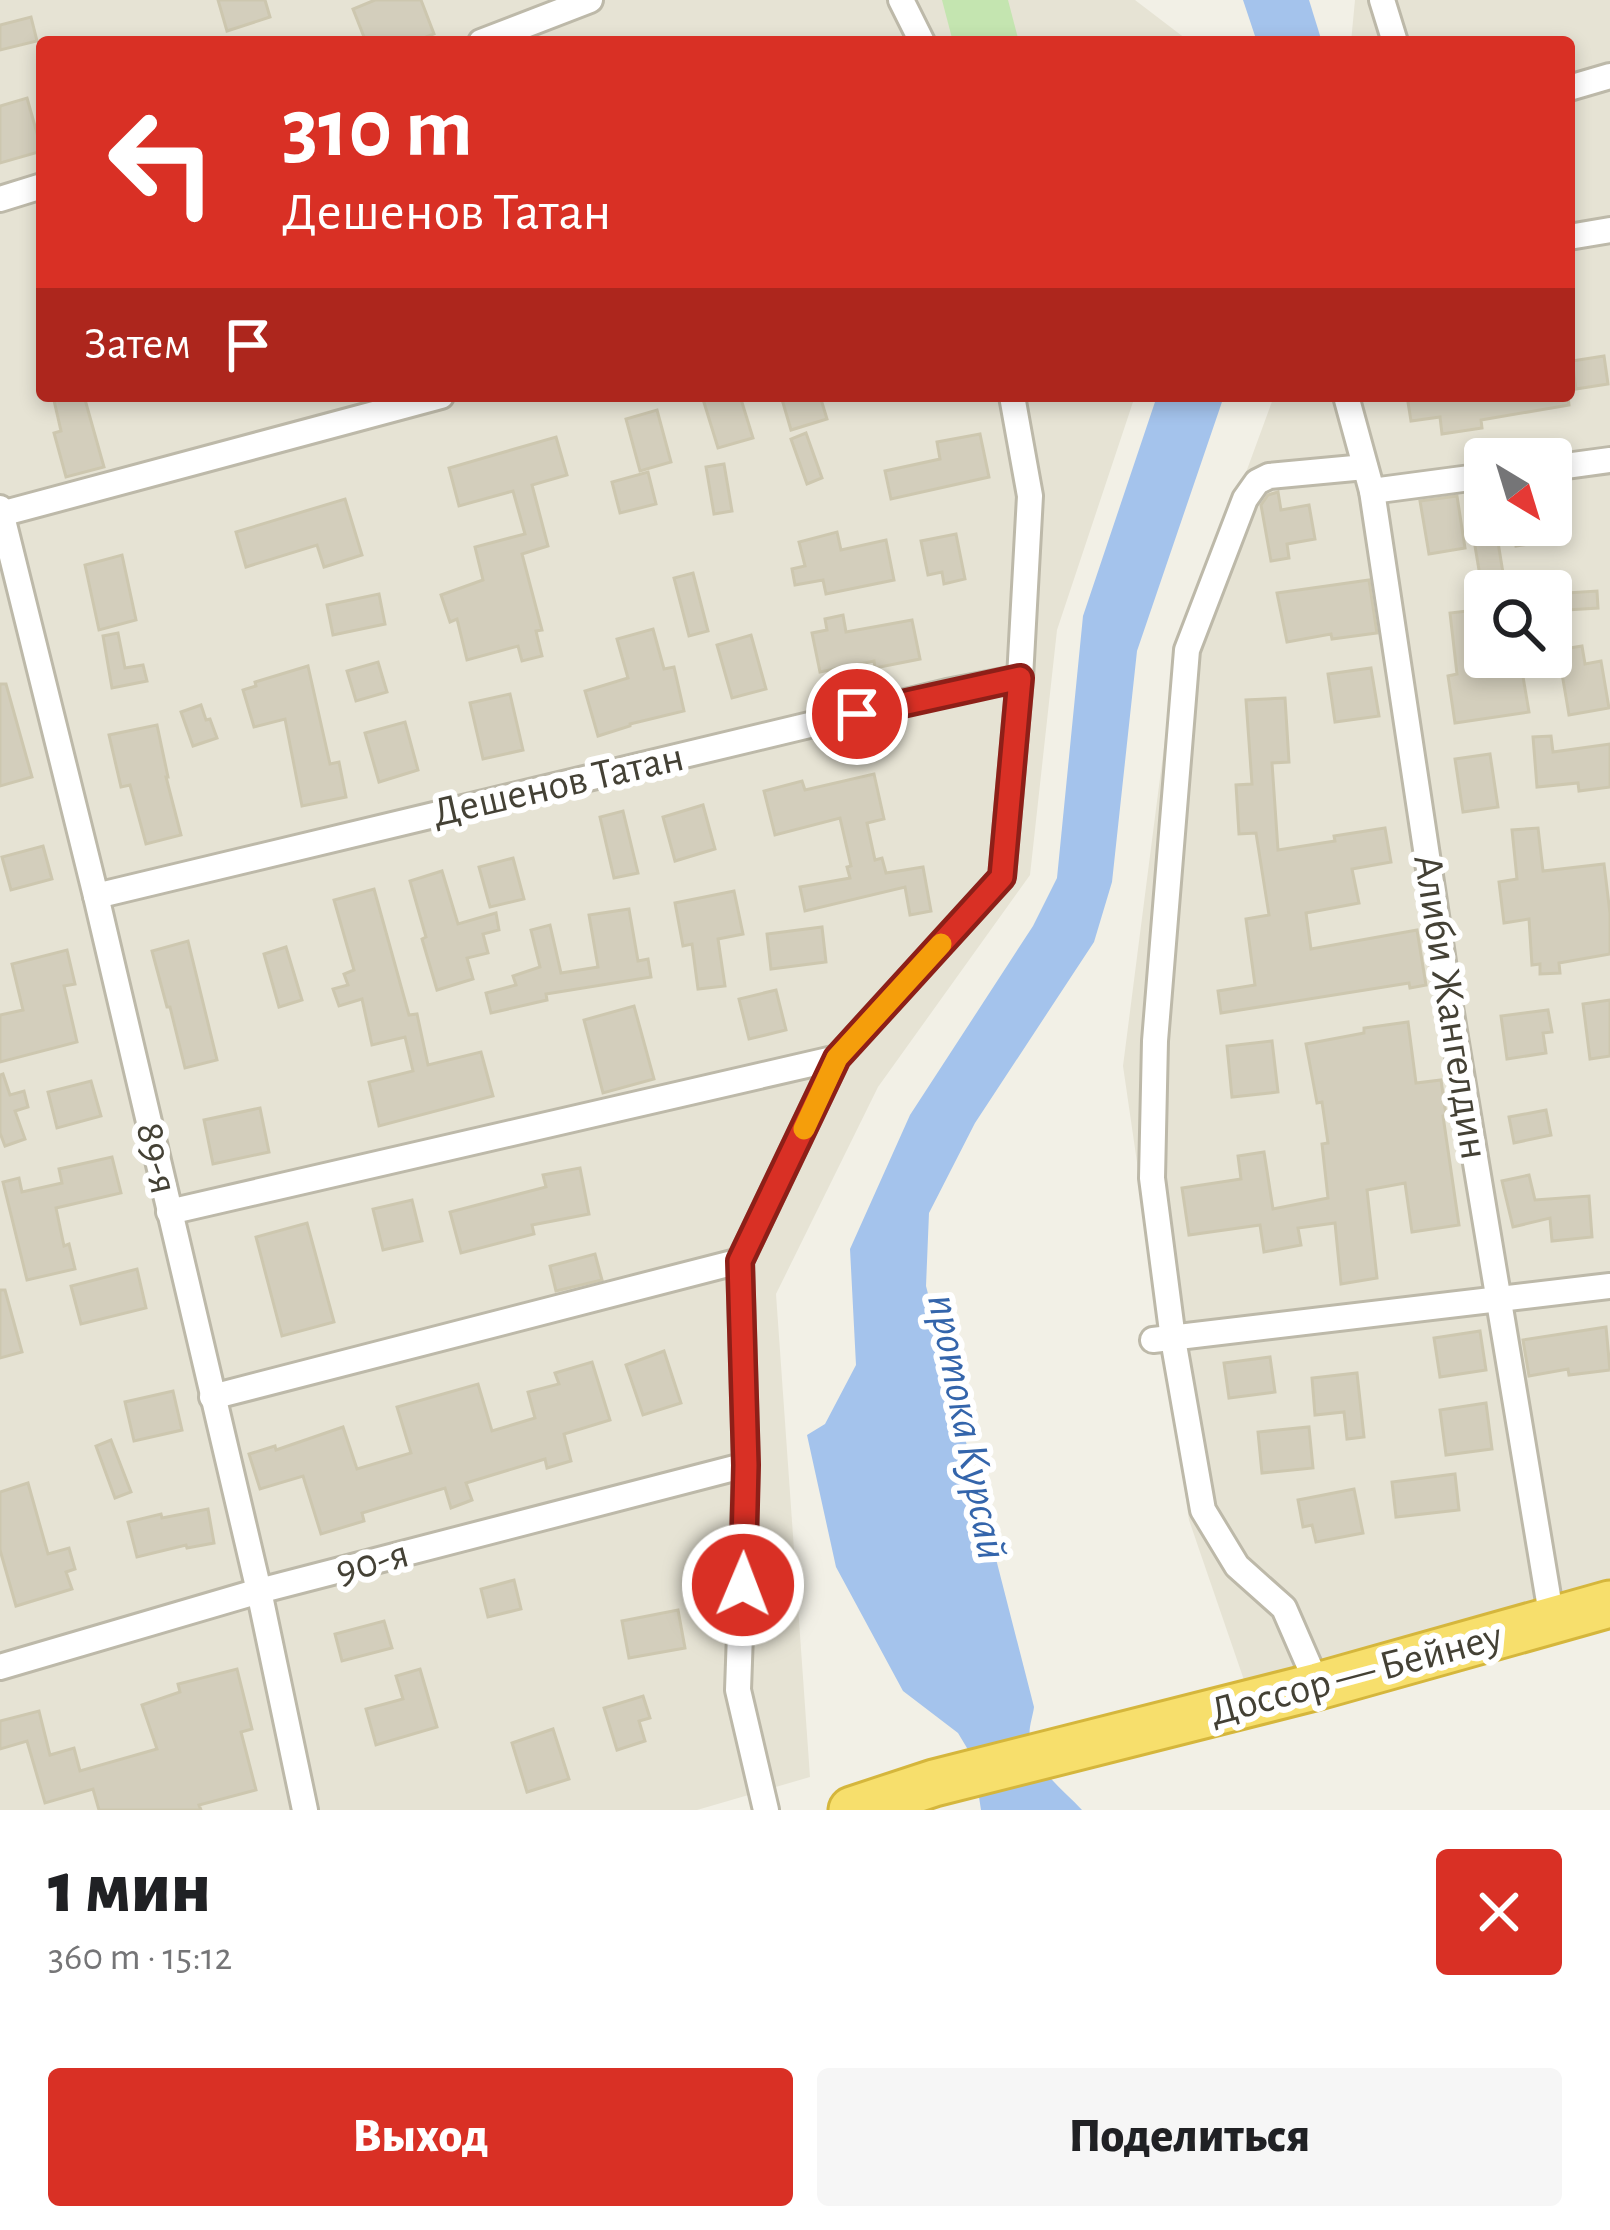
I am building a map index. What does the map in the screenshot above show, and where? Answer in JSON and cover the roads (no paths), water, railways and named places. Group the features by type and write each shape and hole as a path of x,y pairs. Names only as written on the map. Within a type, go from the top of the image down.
{"highway":[{"name":"Доссор — Бейнеу","path":"852,1810 934,1783 1318,1686 1610,1604"}],"street":[{"path":"497,36 590,0"},
{"path":"901,0 919,36"},
{"path":"1382,0 1393,36"},
{"path":"1575,86 1610,76"},
{"path":"0,199 36,187"},
{"path":"1575,236 1610,232"},
{"path":"1,511 418,402"},
{"path":"766,1810 738,1690 746,1465 740,1261 837,1058 1002,877 1030,496 1013,402"},
{"name":"Алиби Жангелдин","path":"1348,402 1369,479 1448,995 1552,1620"},
{"path":"1572,467 1609,466"},
{"path":"1318,1686 1284,1608 1237,1566 1203,1510 1163,1340 1152,1178 1155,1042 1187,650 1245,499 1257,482 1269,476 1464,477"},
{"name":"89-я","path":"1,511 259,1591 305,1810"},
{"name":"Дешенов Татан","path":"96,896 1020,678"},
{"path":"169,1212 837,1058"},
{"path":"212,1397 740,1261"},
{"path":"1163,1340 1610,1286"},
{"name":"90-я","path":"0,1667 259,1591 746,1465"}],"water":[{"path":"1243,0 1309,0 1320,36 1255,36"},
{"path":"1155,402 1222,402 1137,651 1112,882 1094,942 975,1123 929,1213 926,1286 1034,1707 1032,1748 1050,1777 1082,1810 981,1810 973,1758 958,1733 903,1691 836,1567 807,1435 825,1424 856,1365 850,1249 910,1115 1033,926 1057,878 1083,616"}],"water label":[{"name":"протока Курсай","path":"967,1427"}]}
